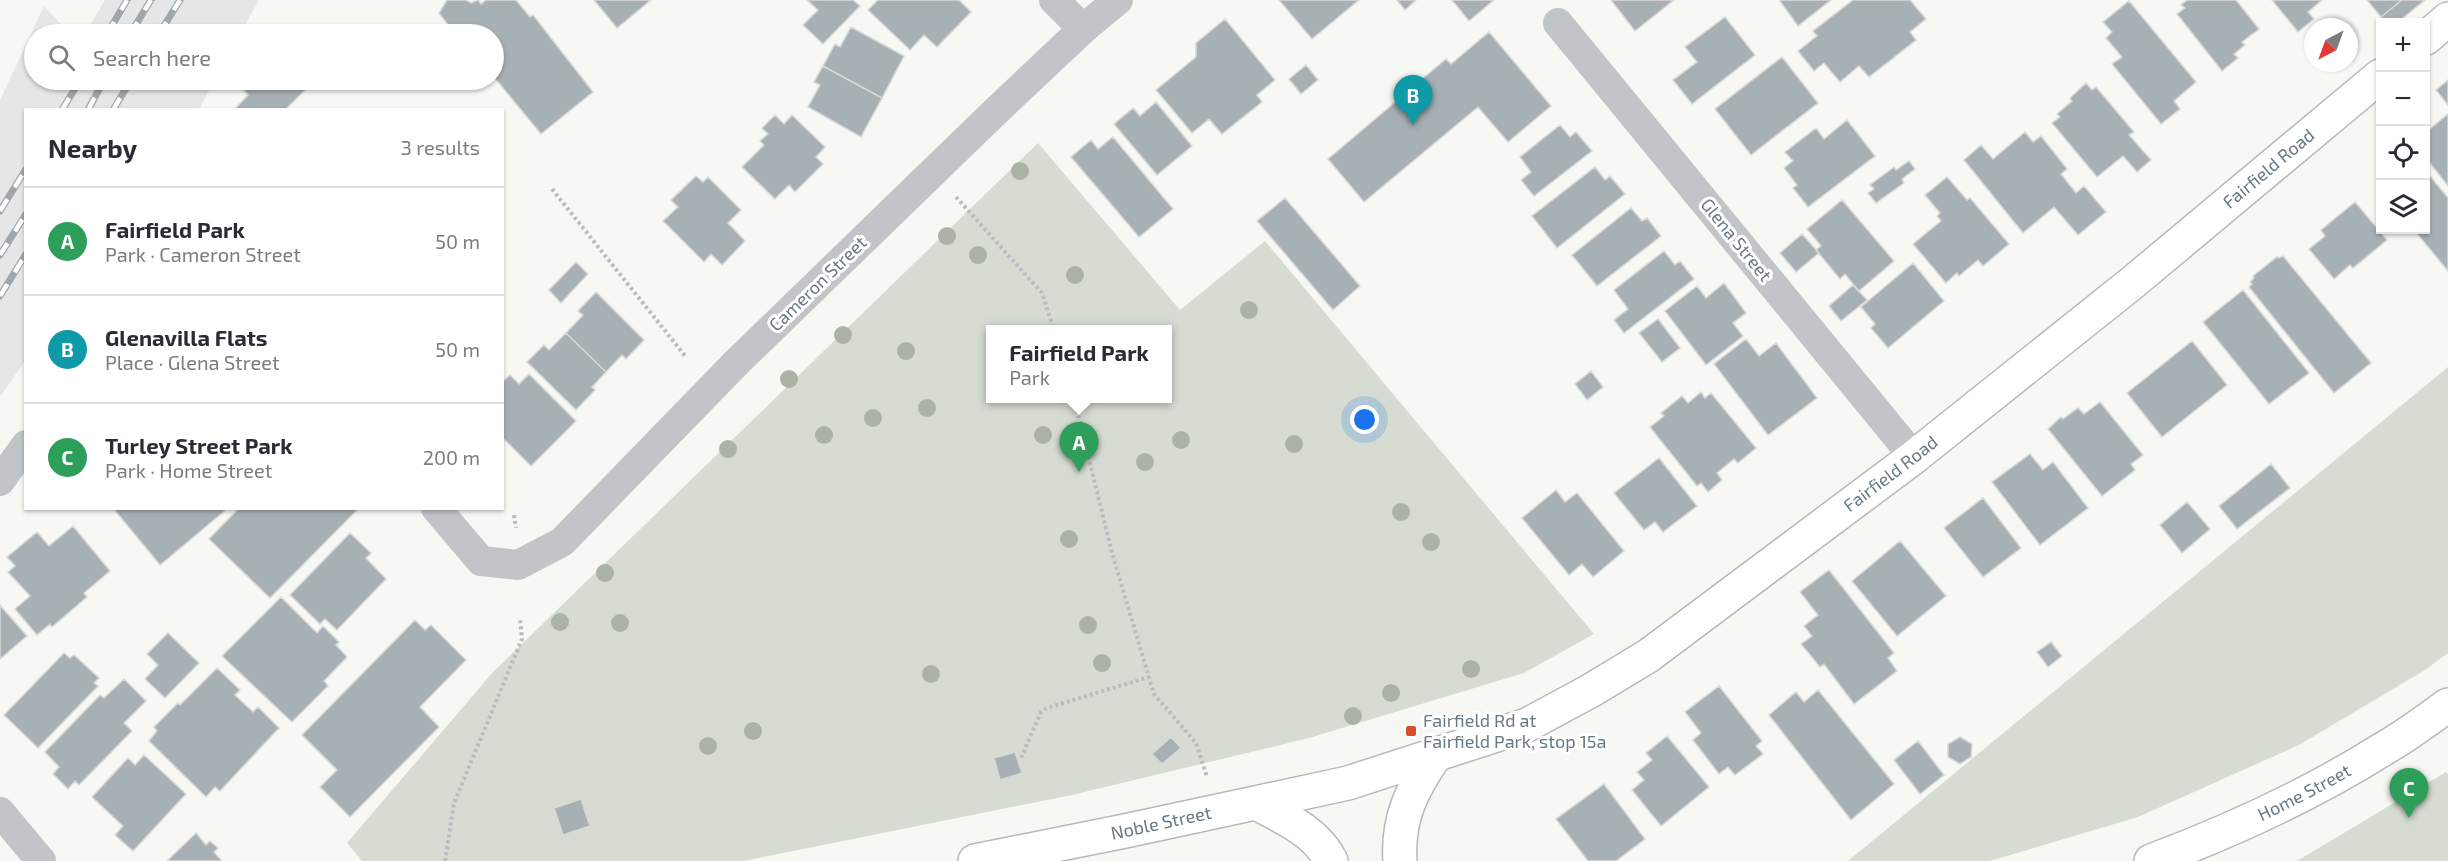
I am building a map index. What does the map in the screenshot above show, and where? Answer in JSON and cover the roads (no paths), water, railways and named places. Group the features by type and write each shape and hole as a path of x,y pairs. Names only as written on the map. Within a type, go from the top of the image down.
{"main road":[{"path":"2430,35 2448,19"},
{"name":"Fairfield Road","path":"1348,783 1527,725 1648,656 1914,457 2132,283 2376,79"},
{"name":"Home Street","path":"2151,861 2214,837 2299,797 2384,749 2448,705"},
{"path":"1400,861 1399,846 1405,814 1414,786 1435,756"},
{"name":"Noble Street","path":"975,861 1348,783"},
{"path":"1256,802 1303,828 1325,849 1331,861"}],"street":[{"path":"1054,0 1083,29"},
{"name":"Cameron Street","path":"438,510 481,561 518,565 562,542 736,362 1083,29 1118,0"},
{"name":"Glena Street","path":"1558,23 1914,457"},
{"path":"0,481 24,448"},
{"path":"0,812 41,861"}],"railway":[{"path":"113,24 127,0"},
{"path":"136,24 151,0"},
{"path":"165,24 180,0"},
{"path":"63,108 74,90"},
{"path":"89,108 99,90"},
{"path":"114,108 125,90"},
{"path":"0,211 24,172"},
{"path":"0,255 24,217"},
{"path":"0,296 24,257"}],"place":[{"name":"Glenavilla Flats","path":"1413,125"},
{"name":"Fairfield Park","path":"1079,472"},
{"name":"Fairfield Rd at Fairfield Park, stop 15a","path":"1411,731"},
{"name":"Turley Street Park","path":"2409,818"}]}
